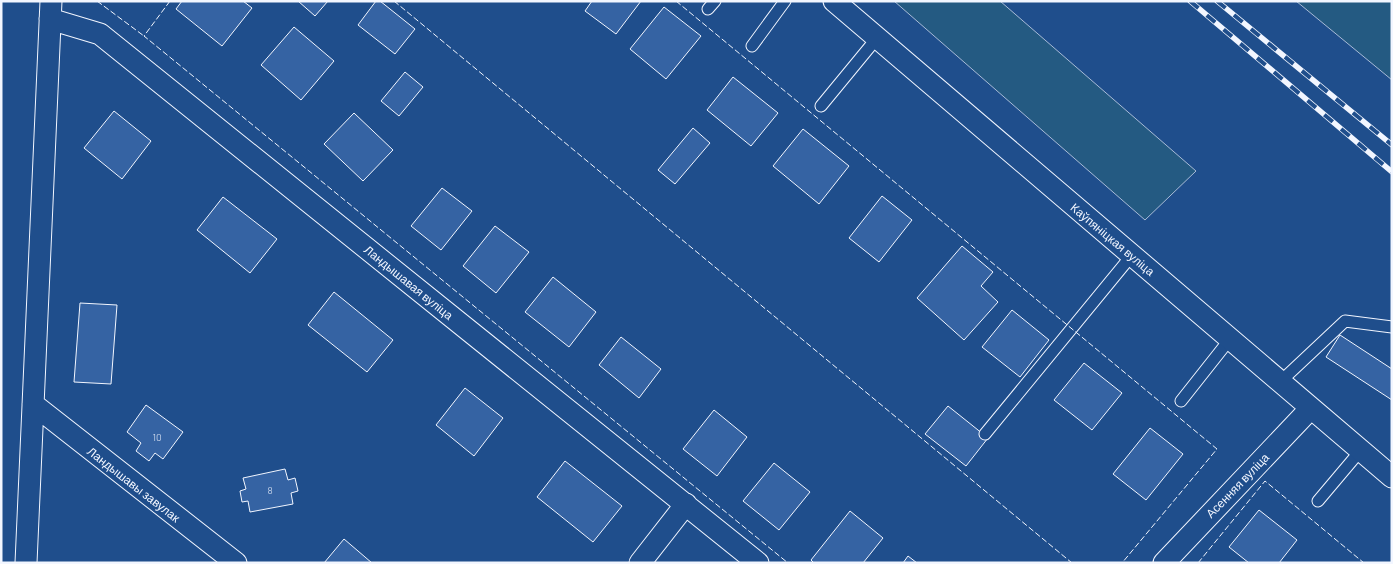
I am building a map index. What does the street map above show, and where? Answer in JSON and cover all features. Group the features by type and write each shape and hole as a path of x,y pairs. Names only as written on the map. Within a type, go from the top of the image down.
{"street":[{"name":"Каўпяніцкая вуліца","path":"834,1 1392,477"},
{"path":"26,563 50,10"},
{"name":"Ландышавая вуліца","path":"50,10 100,34 758,563"},
{"name":"Ландышавы завулак","path":"33,404 236,563"},
{"name":"Асенняя вуліца","path":"1164,563 1311,408"},
{"path":"640,563 686,504"}],"lane":[{"path":"752,46 785,1"},
{"path":"821,106 877,38"},
{"path":"985,434 1132,255"},
{"path":"1280,382 1345,321 1392,327"},
{"path":"1181,401 1230,339"},
{"path":"1318,501 1360,450"}],"shaded area":[{"path":"894,1 1000,1 1196,171 1145,220"},
{"path":"1296,1 1392,1 1392,80"}],"building":[{"path":"182,1 243,1 252,8 222,46 176,9"},
{"path":"298,1 328,1 315,16"},
{"path":"376,1 380,1 415,29 395,54 358,25"},
{"path":"592,1 641,1 616,34 585,11"},
{"path":"664,7 701,36 666,79 630,49"},
{"path":"294,27 334,61 301,100 261,65"},
{"path":"405,72 423,87 399,116 381,101"},
{"path":"733,77 778,113 751,146 707,110"},
{"path":"114,111 151,141 122,179 84,148"},
{"path":"354,113 393,150 363,181 324,144"},
{"path":"693,128 710,143 675,184 658,170"},
{"path":"803,129 849,166 819,204 773,166"},
{"path":"442,188 472,211 441,250 411,226"},
{"path":"882,196 912,220 879,262 849,238"},
{"path":"223,197 277,239 250,273 197,230"},
{"path":"495,226 529,252 496,293 463,266"},
{"path":"962,246 993,272 981,286 998,302 964,340 917,298"},
{"path":"553,277 596,312 569,347 525,312"},
{"path":"334,292 393,340 367,372 308,325"},
{"path":"80,303 117,305 111,384 74,382"},
{"path":"1012,310 1049,340 1020,377 982,347"},
{"path":"1340,335 1392,369 1392,400 1326,357"},
{"path":"621,337 661,369 639,398 599,365"},
{"path":"1084,363 1122,393 1092,430 1054,400"},
{"path":"465,388 503,418 474,456 436,425"},
{"path":"146,405 183,432 163,459 155,453 149,461 136,451 141,443 127,432"},
{"path":"948,406 988,438 966,466 925,434"},
{"path":"714,410 747,437 717,476 683,449"},
{"path":"1150,428 1183,454 1146,500 1113,474"},
{"path":"565,461 622,506 593,542 537,497"},
{"path":"774,463 810,492 779,530 743,501"},
{"path":"285,469 288,480 295,478 298,491 291,493 293,504 250,512 248,501 242,502 240,491 246,489 243,478"},
{"path":"1259,510 1297,540 1279,563 1249,563 1229,547"},
{"path":"850,511 883,538 863,563 814,563 811,560"},
{"path":"344,539 372,563 324,563"},
{"path":"908,556 917,563 903,563"}],"railway":[{"path":"1190,1 1392,172"},
{"path":"1217,1 1392,145"}],"fence":[{"path":"97,1 144,36"},
{"path":"170,1 144,36 788,563"},
{"path":"394,1 1072,563"},
{"path":"676,1 1217,449 1122,563"},
{"path":"1198,563 1265,481 1364,563"}]}
